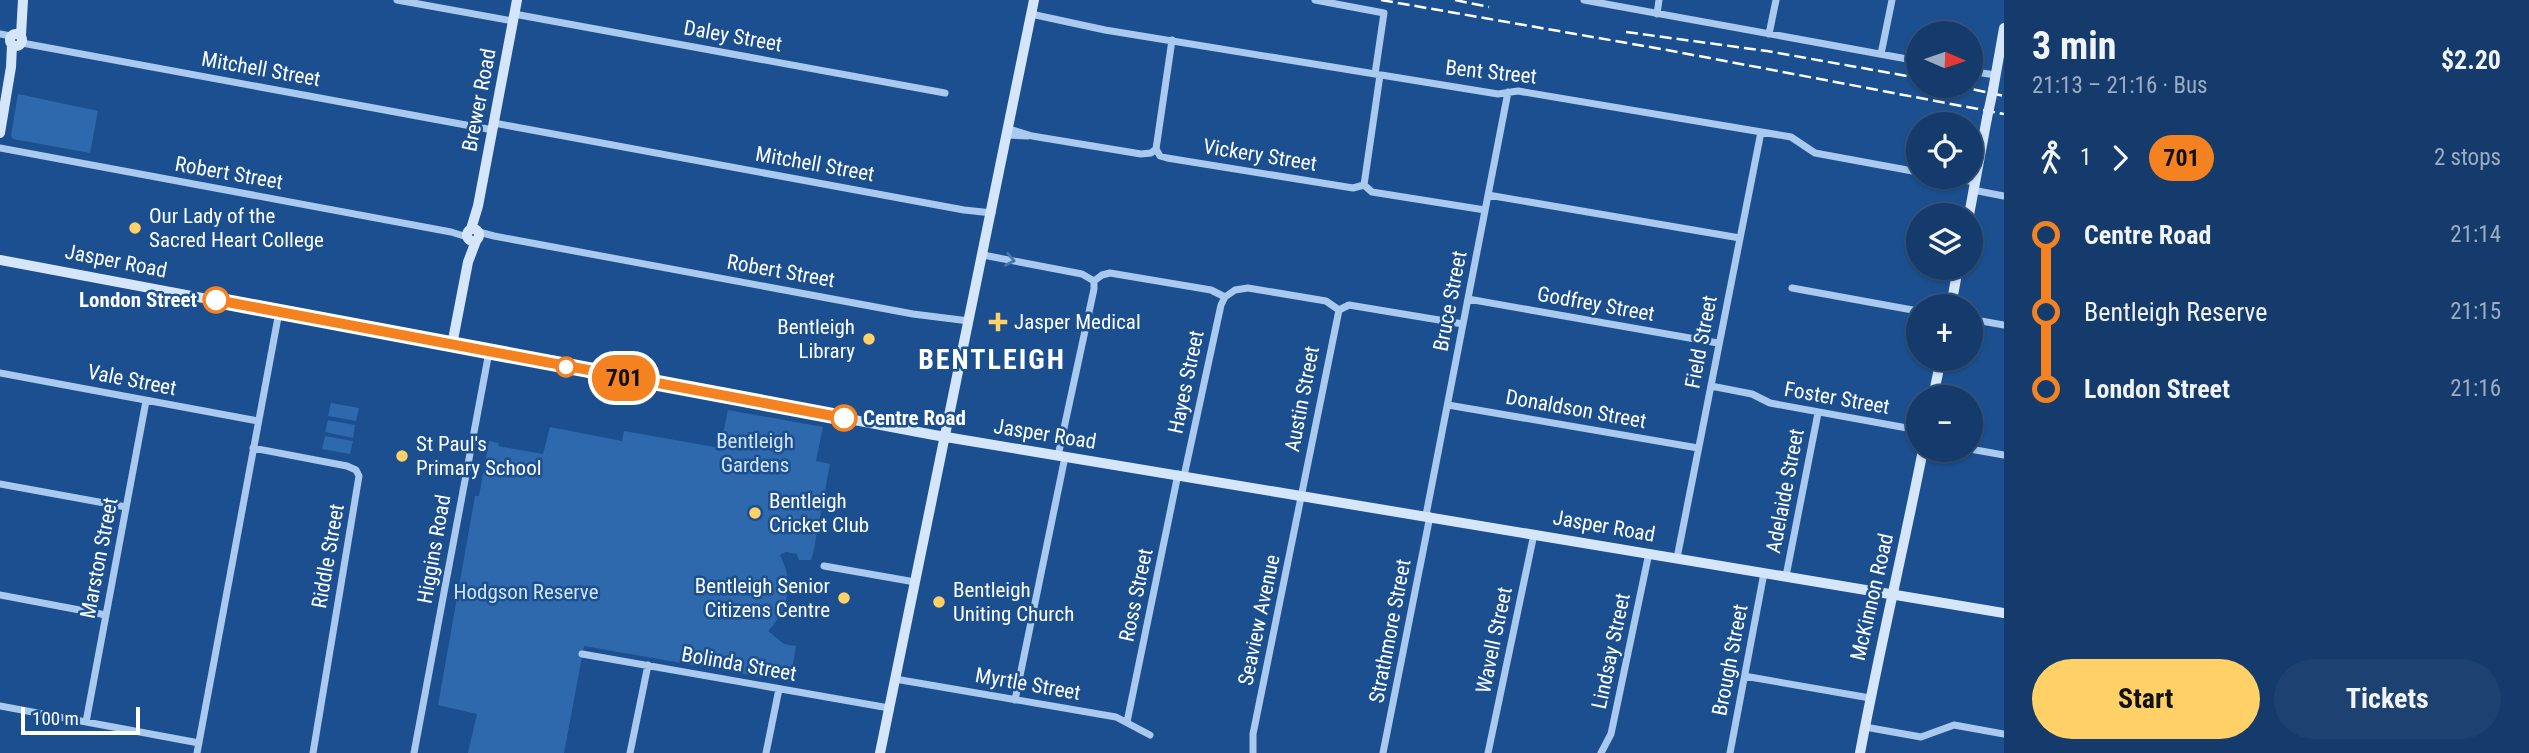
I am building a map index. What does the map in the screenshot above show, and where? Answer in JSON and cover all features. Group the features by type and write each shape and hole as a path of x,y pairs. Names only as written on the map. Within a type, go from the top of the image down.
{"main road":[{"path":"0,133 12,67 14,39 23,0"},
{"name":"Brewer Road","path":"452,345 517,0"},
{"path":"880,753 984,255 1034,0"},
{"path":"1983,139 2004,32"},
{"name":"Jasper Road","path":"0,260 946,437 2004,613"},
{"name":"McKinnon Road","path":"1860,753 1921,462"}],"street":[{"name":"Daley Street","path":"397,0 945,93"},
{"path":"1315,0 1384,12 1364,186"},
{"path":"1573,0 1906,59"},
{"path":"1657,13 1659,0"},
{"path":"1769,34 1776,0"},
{"path":"1881,54 1892,0"},
{"name":"Bent Street","path":"1031,17 1498,94 1518,91 1760,132 1794,138 1815,153 1906,170"},
{"name":"Mitchell Street","path":"14,39 992,215"},
{"path":"1156,149 1172,40"},
{"path":"1983,73 1995,75"},
{"name":"Bruce Street","path":"1428,516 1508,92"},
{"name":"Vickery Street","path":"1008,132 1145,154 1156,149 1160,156 1167,158 1353,188 1364,186 1371,192 1485,210"},
{"name":"Field Street","path":"1677,558 1760,132"},
{"name":"Robert Street","path":"0,148 969,324"},
{"path":"1983,189 2004,195"},
{"path":"1488,195 1740,238"},
{"path":"984,255 1082,274 1094,281"},
{"path":"1094,281 1110,273 1211,290 1225,298 1236,290 1248,288 1326,302 1339,310 1346,305 1463,324"},
{"path":"1014,700 1094,281"},
{"path":"1792,288 1906,309"},
{"name":"Hayes Street","path":"1181,475 1221,305 1225,298"},
{"name":"Godfrey Street","path":"1468,299 1718,342"},
{"name":"Austin Street","path":"1302,495 1339,310"},
{"path":"197,753 279,312"},
{"path":"1983,321 2004,324"},
{"name":"Higgins Road","path":"414,753 489,352"},
{"name":"Vale Street","path":"0,373 258,421"},
{"name":"Foster Street","path":"1711,386 1752,394 1770,403 1906,428"},
{"name":"Marston Street","path":"86,722 146,401"},
{"name":"Donaldson Street","path":"1448,405 1698,448"},
{"name":"Adelaide Street","path":"1786,576 1818,413"},
{"name":"Riddle Street","path":"253,448 347,466 356,470 359,476 313,753"},
{"path":"1983,451 2004,454"},
{"name":"Ross Street","path":"1128,722 1181,475"},
{"path":"0,484 126,507"},
{"name":"Seaview Avenue","path":"1252,753 1252,738 1302,495"},
{"name":"Strathmore Street","path":"1383,753 1428,516"},
{"name":"Wavell Street","path":"1488,753 1534,534"},
{"name":"Lindsay Street","path":"1601,753 1611,734 1649,553"},
{"path":"824,566 915,582"},
{"name":"Brough Street","path":"1730,753 1764,573"},
{"path":"0,595 106,615"},
{"name":"Bolinda Street","path":"582,654 889,708"},
{"path":"630,753 648,665"},
{"path":"1744,676 1870,698"},
{"name":"Myrtle Street","path":"895,679 1116,717 1150,735"},
{"path":"766,753 779,689"},
{"path":"0,706 199,743"},
{"path":"1865,727 1921,737 1954,725 2004,734"}],"green space":[{"path":"18,94 98,111 90,153 13,139 11,136"},
{"path":"331,403 359,408 356,421 328,416"},
{"path":"728,410 823,427 816,461 830,464 813,554 811,560 799,560 797,554 786,552 780,555 787,575 787,595 781,614 768,631 784,644 796,646 790,682 584,646 564,753 468,753 477,714 438,705 475,496 479,496 489,441 499,443 498,446 543,454 550,427 622,441 624,431 720,448"},
{"path":"328,420 355,425 353,438 325,432"},
{"path":"325,436 353,441 350,454 322,449"}],"railway":[{"path":"1381,0 1667,50 2004,114"},
{"path":"1455,0 1489,7"},
{"path":"1626,32 1767,51 1906,76"},
{"path":"1983,92 2004,96"}],"bus line":[{"name":"701","path":"216,300 844,418"}],"place":[{"name":"Our Lady of the Sacred Heart College","path":"135,228"},
{"name":"London Street","path":"216,300"},
{"name":"Jasper Medical","path":"998,322"},
{"name":"Bentleigh Library","path":"869,339"},
{"name":"Centre Road","path":"844,418"},
{"name":"St Paul's Primary School","path":"402,456"},
{"name":"Bentleigh Cricket Club","path":"755,513"},
{"name":"Bentleigh Senior Citizens Centre","path":"844,598"},
{"name":"Bentleigh Uniting Church","path":"939,602"}],"district":[{"name":"BENTLEIGH","path":"992,359"}],"park label":[{"name":"Bentleigh Gardens","path":"755,453"},
{"name":"Hodgson Reserve","path":"526,592"}]}
